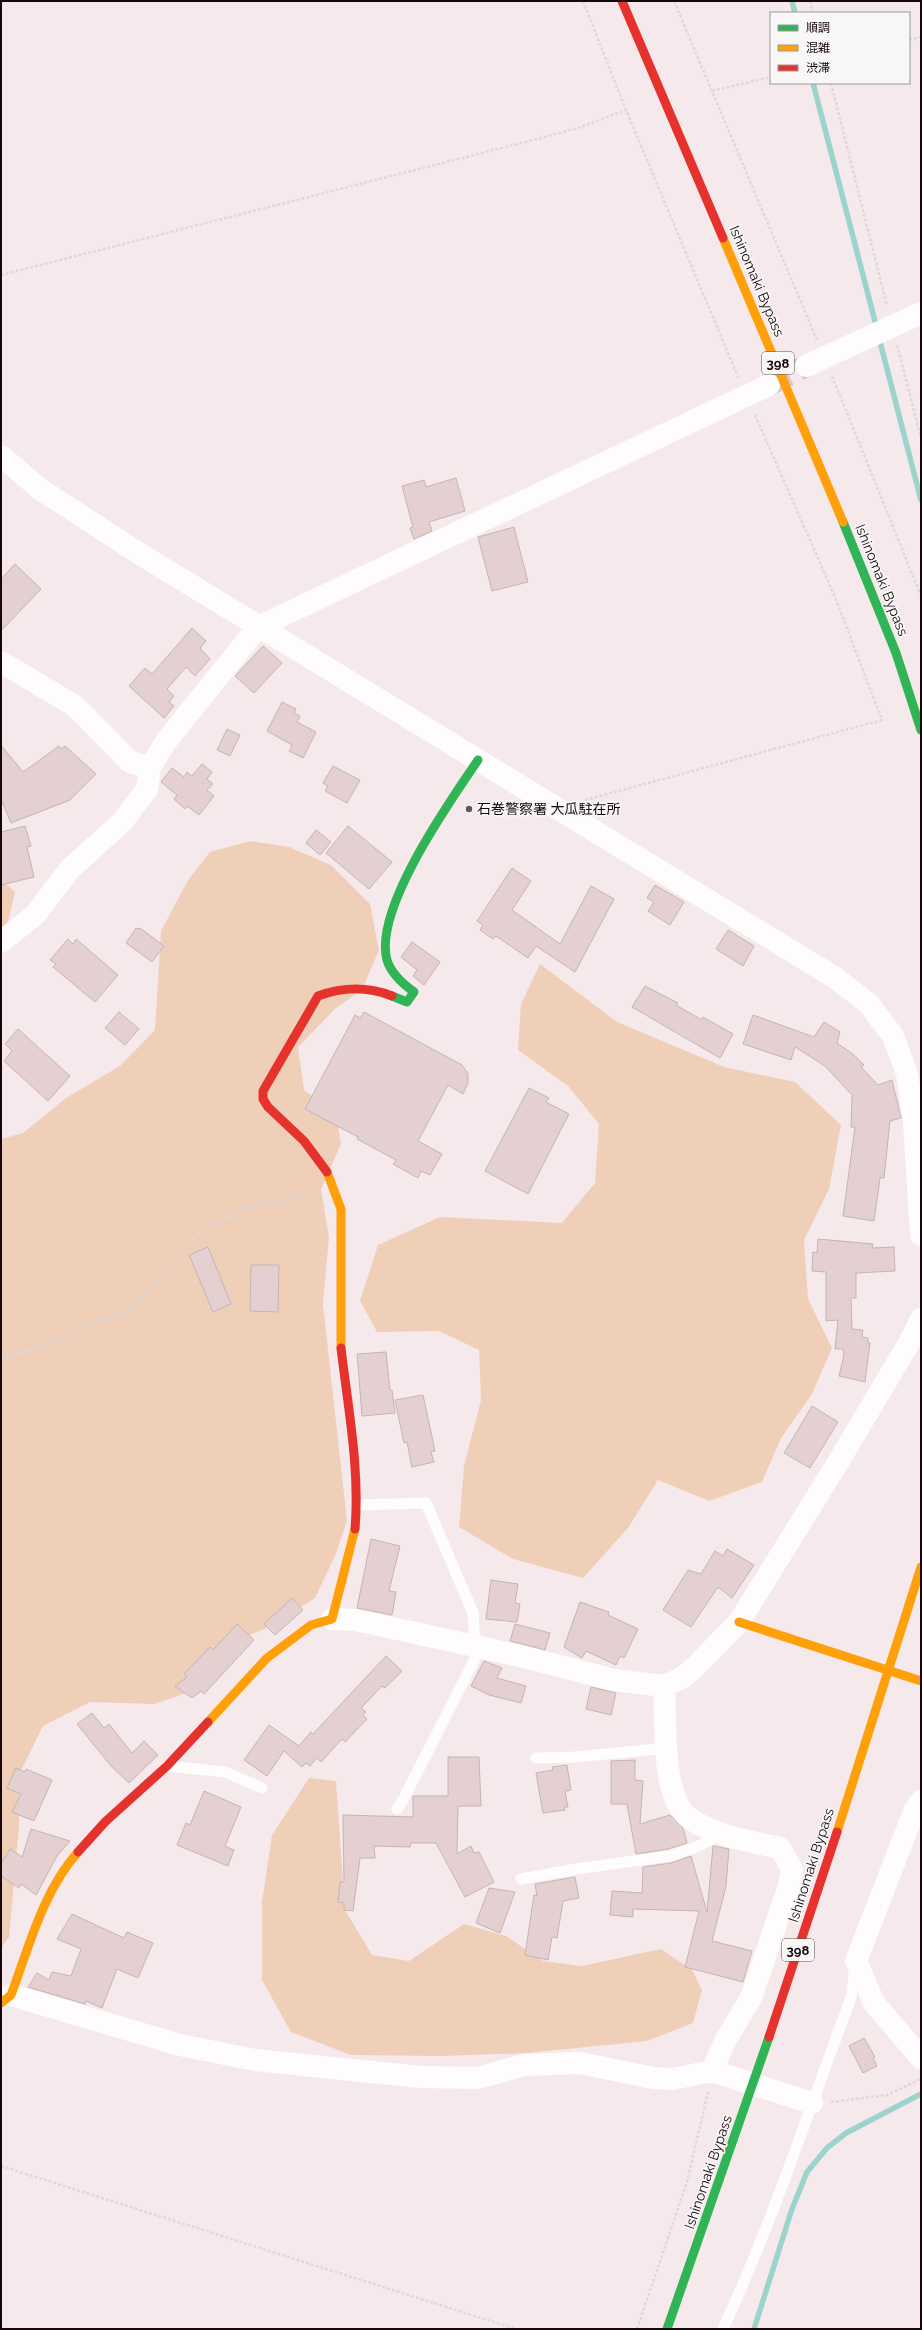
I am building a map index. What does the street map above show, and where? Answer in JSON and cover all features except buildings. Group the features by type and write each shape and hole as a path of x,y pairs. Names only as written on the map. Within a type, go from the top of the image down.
{"main road":[{"name":"Ishinomaki Bypass","path":"622,1 872,590 896,653 921,730"},
{"path":"6,1999 52,1889 68,1863 105,1822 167,1766 267,1658 289,1640 311,1625 332,1619 343,1570 354,1538 357,1505 352,1438 340,1341 341,1209 336,1188 324,1163 268,1108 263,1099 263,1091 318,996 346,988 368,989 383,991 407,1002 414,992 390,970 384,946 387,925 406,880 454,796 478,760"},
{"name":"Ishinomaki Bypass","path":"667,2329 754,2084 889,1672 921,1568"},
{"path":"739,1622 889,1672 921,1681"}],"street":[{"path":"815,362 921,313"},
{"path":"1,942 35,915 70,869 122,822 147,789 150,767 167,740 258,627 769,385"},
{"path":"1,456 40,489 258,627 834,977 868,1003 893,1036 907,1074 914,1121 921,1235"},
{"path":"1,662 75,706 130,762 150,767"},
{"path":"332,1619 355,1620 478,1646 614,1680 664,1686 682,1678 695,1667 739,1622 837,1464 909,1343 921,1319"},
{"path":"664,1686 670,1784 676,1802 688,1818 721,1834 780,1848 792,1869 789,1886 751,1998 725,2042 712,2071"},
{"path":"921,1801 915,1809 856,1961 874,2003 921,2058"},
{"path":"6,1999 180,2045 255,2060 428,2077 478,2078 524,2065 580,2063 659,2078 672,2079 712,2071 812,2103"}],"lane":[{"path":"357,1505 426,1503 473,1613 478,1646 404,1798 396,1809"},
{"path":"536,1758 575,1757 667,1748"},
{"path":"167,1766 225,1772 262,1788"},
{"path":"521,1879 576,1869 670,1856 699,1846 721,1834"},
{"path":"723,2329 752,2266 774,2212 851,1998 856,1961"}],"path":[{"path":"557,808 882,720 835,597 746,396 626,110 583,1"},
{"path":"674,1 712,91 815,362 921,596"},
{"path":"810,1 813,12"},
{"path":"910,40 921,36"},
{"path":"712,91 770,77"},
{"path":"831,84 881,331 921,438"},
{"path":"1,275 540,138 581,127 626,110"},
{"path":"1,1359 36,1348 135,1307 177,1254 202,1230 247,1208 336,1188"},
{"path":"637,2329 688,2182 712,2071"},
{"path":"812,2103 887,2095 921,2079"},
{"path":"1,2166 516,2329"}],"shaded area":[{"path":"250,841 289,847 331,865 370,904 379,950 362,990 336,1008 298,1047 304,1090 336,1114 341,1144 321,1189 329,1237 323,1304 347,1521 335,1556 315,1598 274,1625 228,1644 196,1690 154,1704 90,1702 43,1726 20,1773 19,1826 9,1937 1,1948 1,1139 23,1133 66,1098 120,1066 155,1030 161,931 188,880 210,852"},
{"path":"1,880 15,892 8,922 1,929"},
{"path":"540,964 617,1022 724,1067 795,1082 841,1125 829,1189 804,1240 808,1299 832,1348 812,1394 781,1438 762,1482 709,1501 658,1480 628,1528 583,1578 513,1559 459,1527 464,1466 481,1400 479,1350 439,1331 377,1332 360,1301 378,1245 440,1217 562,1223 595,1183 599,1124 568,1086 518,1050 521,1004"},
{"path":"309,1778 336,1781 345,1910 372,1955 409,1961 464,1924 506,1936 543,1961 582,1966 661,1949 692,1970 702,1990 693,2023 647,2041 526,2053 442,2056 351,2055 291,2032 262,1980 262,1902 272,1835"}],"waterway":[{"path":"792,1 795,12"},
{"path":"813,84 877,329"},
{"path":"879,338 921,500"},
{"path":"754,2329 792,2209 807,2172 827,2148 846,2133 921,2094"}],"tunnel":[{"path":"769,385 806,366"}],"traffic: fast":[{"path":"843,522 896,653 921,730"},
{"path":"392,996 407,1002 414,992 394,974 387,960 386,939 391,913 402,886 433,828 478,760"},
{"path":"667,2329 769,2037"}],"traffic: slow":[{"path":"723,238 843,522"},
{"path":"327,1172 341,1209 341,1348"},
{"path":"208,1722 267,1658 311,1625 332,1619 355,1529"},
{"path":"837,1832 921,1567"},
{"path":"739,1622 921,1681"},
{"path":"1,2003 11,1995 38,1920 55,1884 78,1852"}],"traffic: jam":[{"path":"622,1 723,238"},
{"path":"327,1172 304,1141 268,1107 263,1099 263,1091 318,996 346,989 364,989 392,996"},
{"path":"341,1348 355,1461 355,1529"},
{"path":"78,1852 105,1822 167,1766 208,1722"},
{"path":"769,2037 837,1832"}],"place":[{"name":"石巻警察署 大瓜駐在所","path":"469,809"}]}
